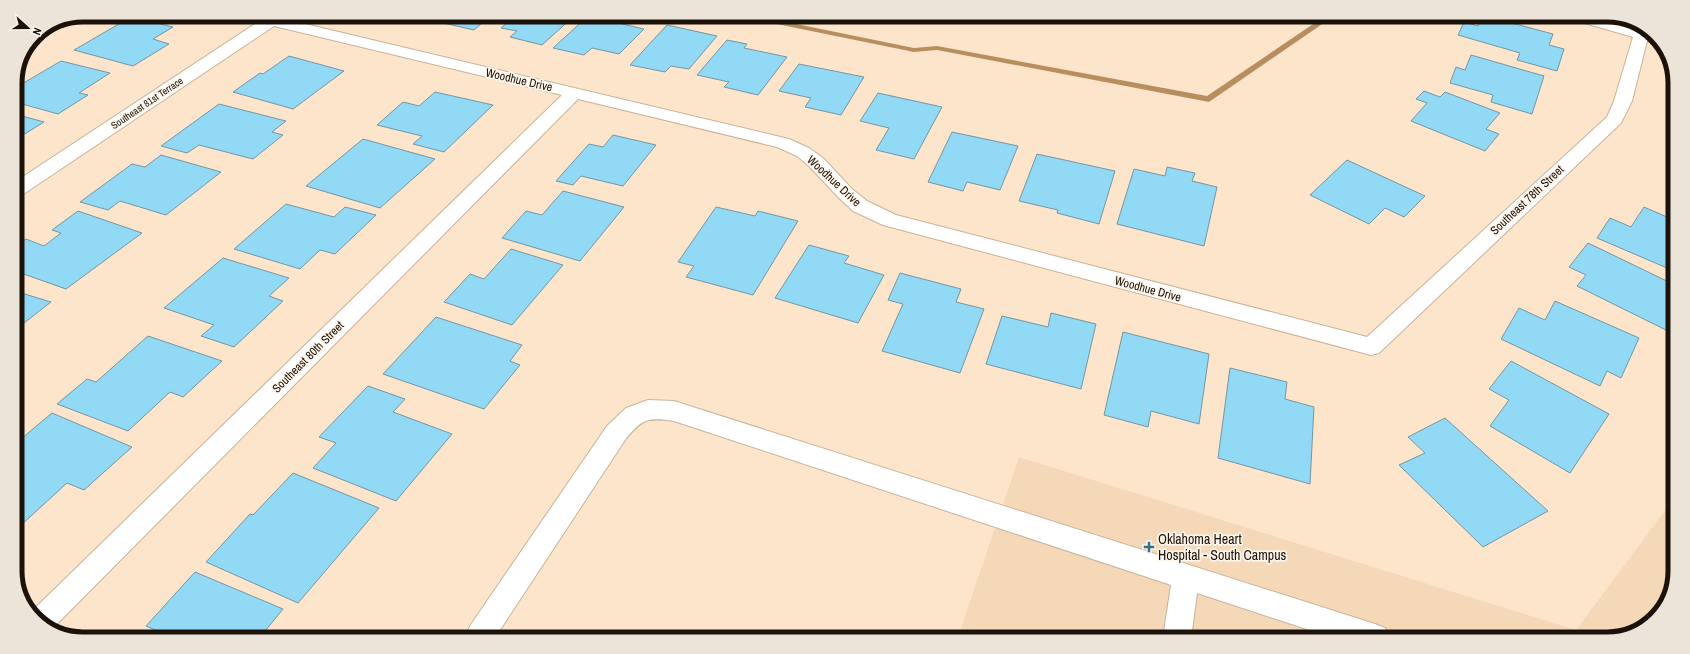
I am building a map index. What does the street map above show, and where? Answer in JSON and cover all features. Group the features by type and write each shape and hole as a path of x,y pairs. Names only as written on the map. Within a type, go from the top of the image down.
{"street":[{"name":"Southeast 81st Terrace","path":"22,186 269,22"},
{"name":"Woodhue Drive","path":"291,22 574,93 783,143 803,152 816,162 845,193 860,206 890,220 1371,347"},
{"path":"1598,22 1640,32"},
{"name":"Southeast 78th Street","path":"1371,347 1615,119 1646,37"},
{"name":"Southeast 80th Street","path":"44,618 574,93"},
{"path":"483,632 616,433 628,419 641,412 659,408 689,416 1186,577 1329,631"},
{"path":"1178,632 1186,577"}],"shaded area":[{"name":"Oklahoma Heart Hospital - South Campus","path":"1019,457 1576,630 1668,506 1668,571 1665,591 1660,602 1650,614 1634,626 1619,631 960,632"}],"building":[{"path":"122,22 152,22 173,27 153,39 169,44 133,66 74,50"},
{"path":"439,22 483,22 474,30"},
{"path":"508,22 567,22 542,45 510,37 517,31 501,28"},
{"path":"581,22 614,22 644,29 619,54 592,48 584,55 553,48"},
{"path":"1464,22 1478,26 1480,22 1508,22 1553,34 1549,45 1564,49 1557,71 1517,60 1520,53 1458,35"},
{"path":"667,25 717,36 689,69 671,66 665,72 630,65"},
{"path":"727,40 747,44 744,48 787,57 758,95 724,87 729,82 697,75"},
{"path":"1471,55 1544,76 1532,114 1491,102 1493,95 1450,83 1456,67 1465,70"},
{"path":"289,56 344,71 293,109 233,92 260,73 263,74"},
{"path":"61,61 110,73 79,93 88,95 58,114 22,104 22,84"},
{"path":"799,64 864,77 841,115 805,107 811,98 779,91"},
{"path":"1424,91 1440,97 1445,92 1500,113 1486,129 1499,134 1485,151 1411,121 1427,103 1416,99"},
{"path":"435,92 493,105 444,152 413,144 422,136 377,125 403,102 419,106"},
{"path":"878,93 942,107 914,159 876,150 889,128 860,121"},
{"path":"219,104 286,121 272,132 283,135 253,159 199,145 187,153 161,146"},
{"path":"22,116 44,122 22,136"},
{"path":"952,132 1018,146 1000,190 967,182 963,191 928,182"},
{"path":"613,135 656,145 623,186 581,176 573,185 556,181 589,144 603,147"},
{"path":"363,139 435,159 380,208 306,186"},
{"path":"1037,154 1115,171 1099,224 1057,213 1058,210 1019,201"},
{"path":"161,155 221,172 166,215 120,201 108,210 80,202 132,164 145,167"},
{"path":"1347,160 1425,196 1404,217 1385,208 1369,224 1310,195"},
{"path":"1167,167 1195,173 1192,181 1217,187 1204,246 1117,224 1134,169 1165,176"},
{"path":"563,191 624,207 580,261 502,238 526,211 542,215"},
{"path":"286,204 334,217 345,207 376,215 335,254 320,250 300,269 234,249"},
{"path":"716,207 755,216 758,211 798,221 753,295 686,277 694,266 678,262"},
{"path":"1644,207 1668,217 1668,268 1597,238 1610,218 1631,227"},
{"path":"78,211 142,233 66,289 22,273 22,242 26,239 44,246 61,233 52,230"},
{"path":"1588,243 1668,282 1668,331 1577,286 1586,275 1569,267"},
{"path":"809,245 849,256 844,263 884,275 858,323 775,298"},
{"path":"511,249 563,265 512,325 444,302 470,274 484,279"},
{"path":"223,258 289,278 269,296 283,301 234,347 201,336 214,325 164,308"},
{"path":"900,273 961,289 956,302 984,309 960,373 882,351 903,304 888,300"},
{"path":"22,293 51,302 22,325"},
{"path":"1555,301 1639,338 1621,378 1607,371 1600,386 1501,339 1519,308 1545,320"},
{"path":"1051,313 1096,324 1081,389 986,364 1002,316 1048,327"},
{"path":"436,317 522,345 510,361 520,365 484,409 383,374"},
{"path":"1123,332 1209,354 1199,424 1151,411 1148,427 1104,415"},
{"path":"148,336 222,361 183,397 170,392 128,431 57,404 87,379 96,382"},
{"path":"1511,361 1609,414 1570,473 1490,426 1509,400 1489,389"},
{"path":"1230,368 1287,382 1285,399 1314,407 1310,484 1218,458"},
{"path":"368,386 405,399 393,412 452,434 396,501 313,468 336,443 319,437"},
{"path":"52,413 132,447 84,490 67,483 22,524 22,438"},
{"path":"1445,418 1548,511 1483,547 1399,465 1425,453 1408,437"},
{"path":"293,473 379,508 298,603 206,562 250,514 253,515"},
{"path":"195,572 283,609 264,632 160,632 146,626"}],"waterway":[{"path":"777,22 914,50 937,48 1209,99 1321,22"}],"place":[{"name":"Oklahoma Heart Hospital - South Campus","path":"1149,547"}]}
